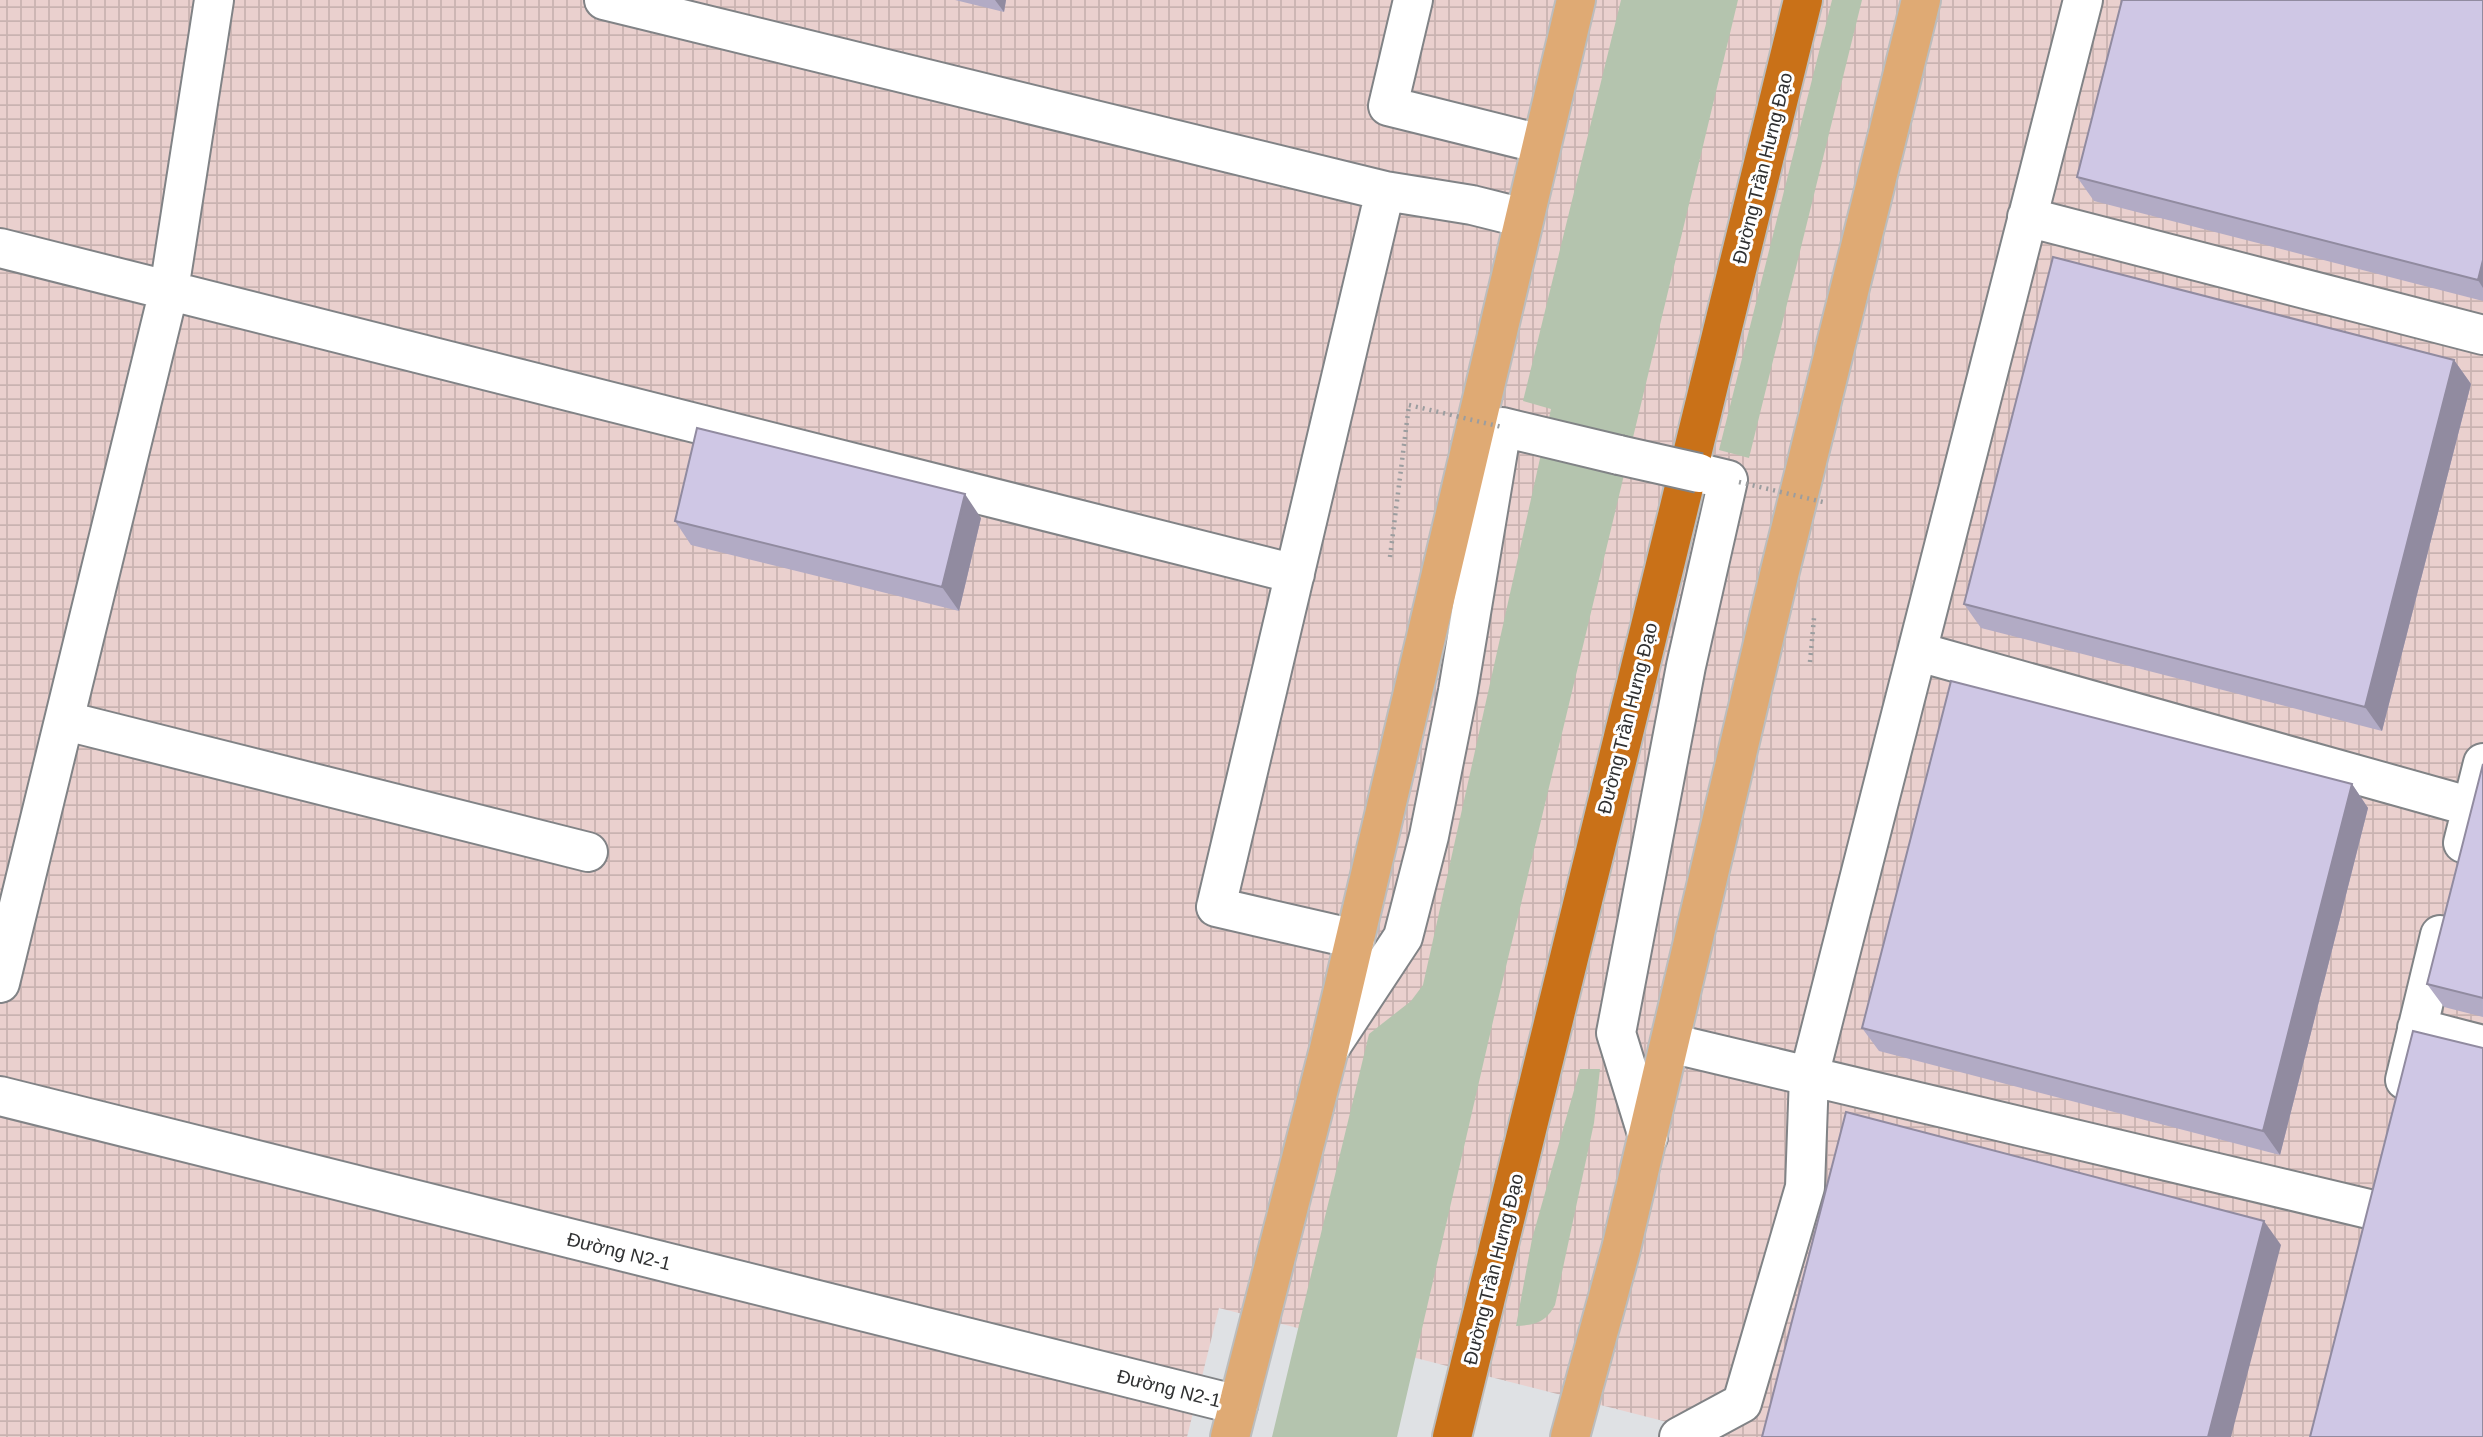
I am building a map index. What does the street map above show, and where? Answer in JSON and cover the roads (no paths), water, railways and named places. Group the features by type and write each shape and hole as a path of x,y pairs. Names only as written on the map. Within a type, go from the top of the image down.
{"highway":[{"name":"Đường Trần Hưng Đạo","path":"1452,1437 1803,0"}],"main road":[{"path":"1234,1421 1329,1049 1576,0"},
{"path":"1570,1437 1648,1137 1779,575 1921,0"}],"street":[{"path":"0,983 169,290 214,0"},
{"path":"604,0 1385,191 1472,205 1524,218"},
{"path":"1413,0 1388,106 1541,144"},
{"path":"1679,1437 1742,1403 1805,1186 1810,1076 2083,0"},
{"path":"1355,939 1216,907 1385,191"},
{"path":"2027,217 2483,335"},
{"path":"0,248 1295,574"},
{"path":"1329,1049 1403,937 1429,836 1502,427 1728,480 1686,666 1616,1033 1648,1137"},
{"path":"1919,652 2472,807"},
{"path":"66,721 589,852"},
{"path":"2395,1119 2483,763"},
{"path":"2417,1028 2483,1045"},
{"path":"1670,1044 2372,1210"},
{"name":"Đường N2-1","path":"0,1096 1234,1421"},
{"path":"2363,1250 2382,1171"}]}
